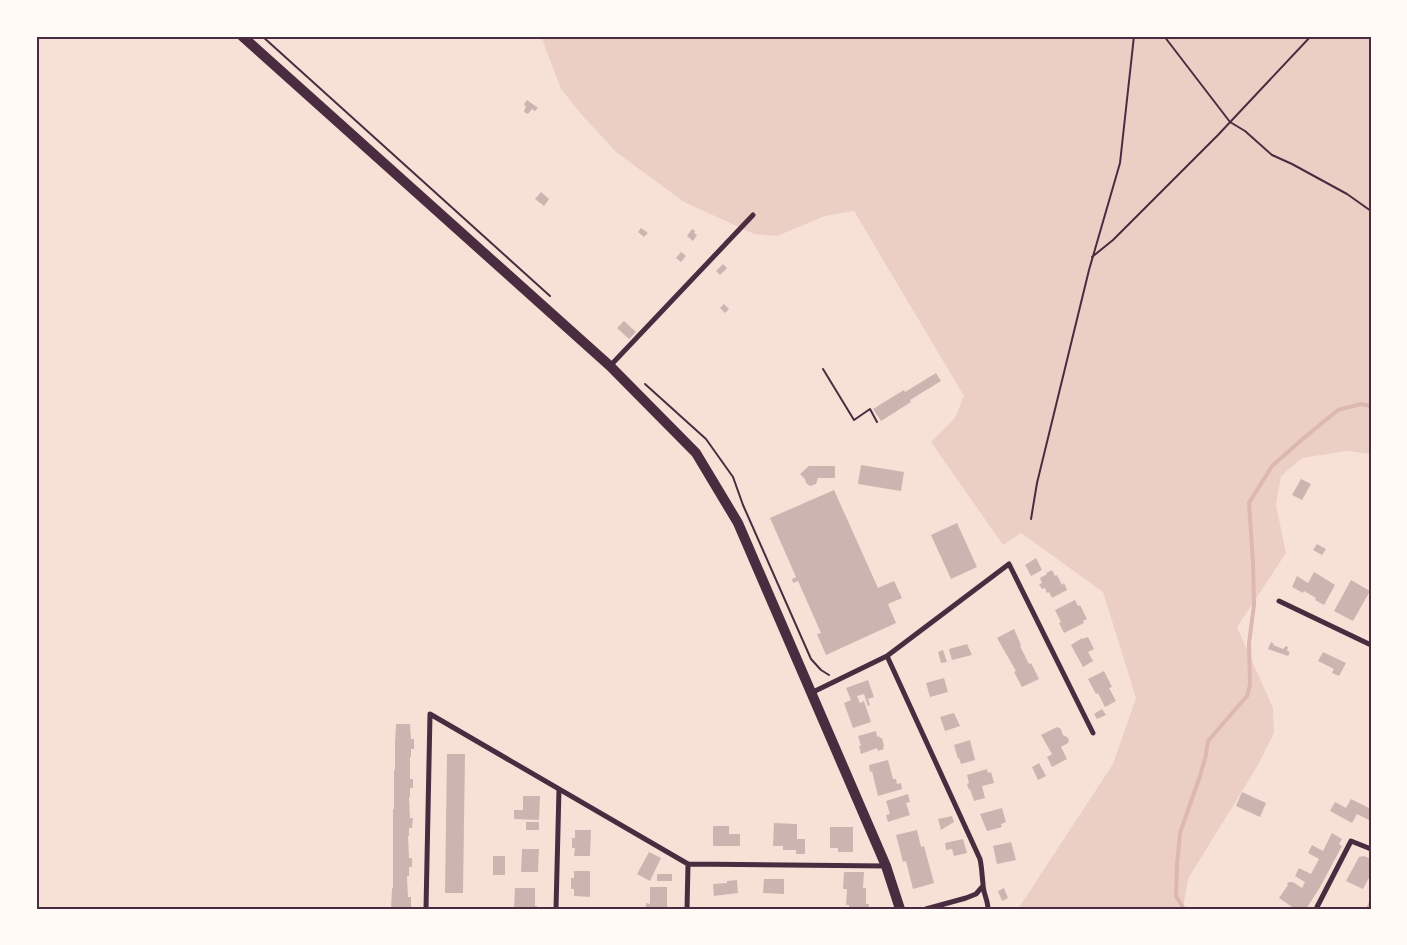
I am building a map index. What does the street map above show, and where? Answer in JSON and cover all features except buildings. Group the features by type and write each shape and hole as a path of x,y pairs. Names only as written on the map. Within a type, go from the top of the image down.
{"main road":[{"path":"242,36 610,366 696,453 738,523 886,866 900,909"}],"street":[{"path":"610,366 753,215"},
{"path":"811,693 888,656 1009,564 1093,733"},
{"path":"1279,601 1371,645"},
{"path":"888,656 980,859 988,909"},
{"path":"426,909 430,714 688,864 886,866"},
{"path":"556,909 559,789"},
{"path":"1317,907 1351,840 1371,849"},
{"path":"686,909 688,864"},
{"path":"926,909 976,894 983,886"}],"path":[{"path":"1030,519 1039,473 1092,257 1120,163 1134,36"},
{"path":"1164,36 1230,122 1245,131 1272,155 1347,194 1371,211"},
{"path":"1092,257 1113,240 1230,122 1311,36"},
{"path":"823,369 854,420 870,410 878,422"}],"shaded area":[{"path":"541,36 1371,36 1371,454 1347,451 1302,458 1281,476 1276,505 1286,553 1237,627 1273,708 1274,733 1258,765 1188,879 1183,909 1018,909 1113,764 1136,698 1103,592 1021,533 1003,545 931,442 955,418 964,396 854,211 825,216 777,236 754,234 684,202 616,152 582,115 561,89"}],"waterway":[{"path":"1184,909 1176,896 1180,833 1200,776 1208,741 1247,696 1250,685 1249,643 1254,605 1249,503 1272,466 1338,410 1361,404 1371,406"}]}
